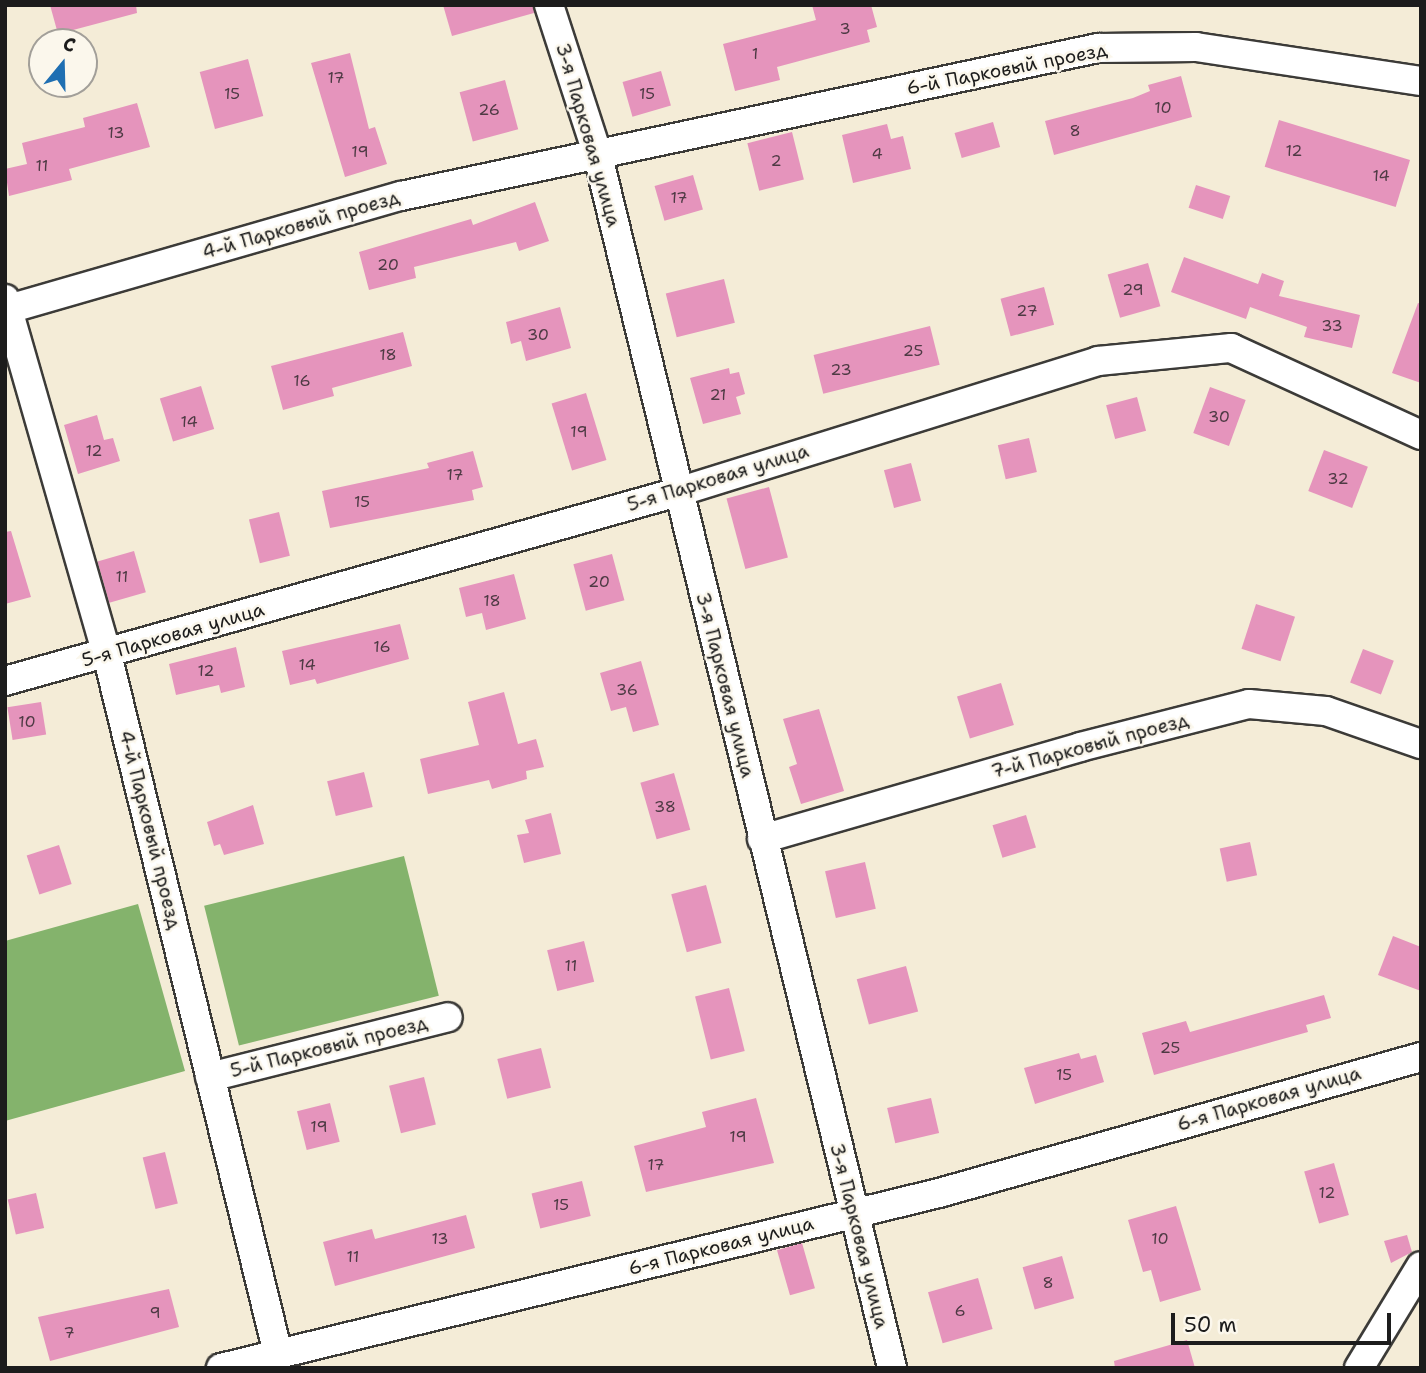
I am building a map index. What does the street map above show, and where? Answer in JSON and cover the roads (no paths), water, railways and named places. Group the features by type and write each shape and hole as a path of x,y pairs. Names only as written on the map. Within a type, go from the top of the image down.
{"street":[{"name":"3-я Парковая улица","path":"549,5 597,156 852,1214 892,1368"},
{"name":"6-й Парковый проезд","path":"597,156 1098,48 1196,47 1421,81"},
{"name":"4-й Парковый проезд","path":"278,1354 107,653 6,306 401,196 597,156"},
{"name":"5-я Парковая улица","path":"5,681 678,492 1098,361 1231,348 1421,435"},
{"name":"7-й Парковый проезд","path":"762,839 1080,747 1250,704 1326,711 1421,744"},
{"name":"5-й Парковый проезд","path":"210,1077 448,1017"},
{"name":"6-я Парковая улица","path":"221,1368 852,1214 1421,1056"},
{"path":"1359,1368 1421,1266"}]}
